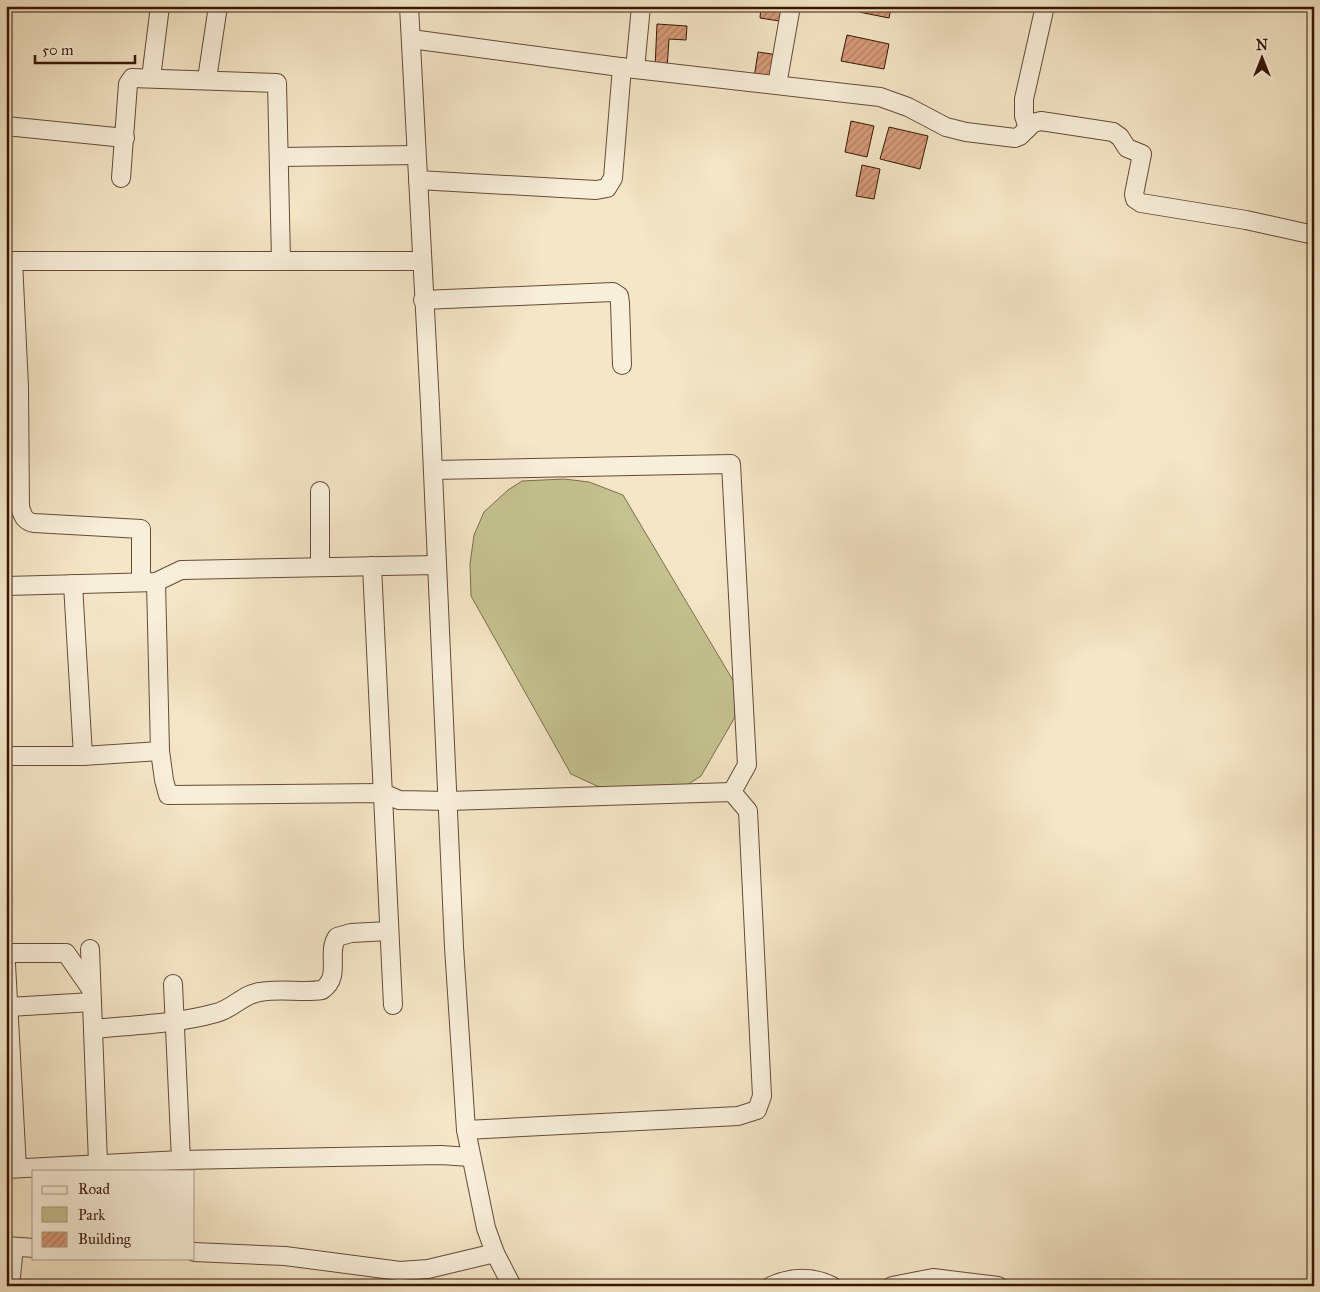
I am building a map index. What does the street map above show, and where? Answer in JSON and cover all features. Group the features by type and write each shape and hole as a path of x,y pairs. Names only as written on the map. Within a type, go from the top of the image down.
{"street":[{"path":"151,78 160,6"},
{"path":"207,79 218,6"},
{"path":"409,6 466,1130 486,1228 495,1253 512,1286"},
{"path":"418,180 596,190 608,188 613,178 629,68 641,6"},
{"path":"777,85 792,6"},
{"path":"1028,128 1024,116 1024,99 1044,6"},
{"path":"410,39 880,98 908,107 946,127 966,132 1015,138 1020,136 1033,123 1041,121 1113,132 1118,135 1127,148 1143,156 1134,194 1135,199 1141,204 1246,220 1314,235"},
{"path":"121,178 129,82 135,77 277,83 281,260"},
{"path":"6,126 125,138"},
{"path":"280,157 416,155"},
{"path":"421,261 9,261 13,387 13,466 20,507 23,517 27,522 141,529 148,582 160,751 168,795 383,793 399,800 448,802 732,792"},
{"path":"423,300 613,292 618,296 620,303 622,365"},
{"path":"433,470 731,464 747,765 732,792"},
{"path":"320,491 320,567"},
{"path":"6,586 148,582 181,570 437,565"},
{"path":"372,566 393,1005"},
{"path":"73,584 83,756"},
{"path":"6,756 83,756 160,751"},
{"path":"466,1130 738,1116 757,1110 762,1096 748,812 732,792"},
{"path":"94,1029 174,1022 226,1011 244,996 260,992 322,990 330,983 332,978 333,947 337,937 351,933 389,931"},
{"path":"90,949 98,1163"},
{"path":"6,953 66,953 91,995"},
{"path":"6,964 12,1169 181,1160 441,1155 470,1157"},
{"path":"173,984 181,1160"},
{"path":"8,1007 91,995"},
{"path":"10,1286 10,1247 32,1248"},
{"path":"195,1252 285,1256 400,1271 428,1269 495,1253"},
{"path":"771,1286 806,1278 832,1286"},
{"path":"892,1286 933,1278 998,1286"}],"green space":[{"path":"564,479 589,482 623,495 734,682 735,717 701,776 678,791 608,791 571,774 471,596 470,564 474,535 484,512 508,490 522,481"}],"building":[{"path":"761,6 788,6 786,22 760,18"},
{"path":"860,6 891,8 889,18 859,12"},
{"path":"657,24 687,26 686,40 669,39 667,69 655,68"},
{"path":"847,35 889,44 884,69 841,61"},
{"path":"758,52 778,55 774,81 754,78"},
{"path":"851,121 874,126 867,157 845,152"},
{"path":"889,127 928,136 920,169 880,159"},
{"path":"862,165 880,169 874,199 856,196"}]}
